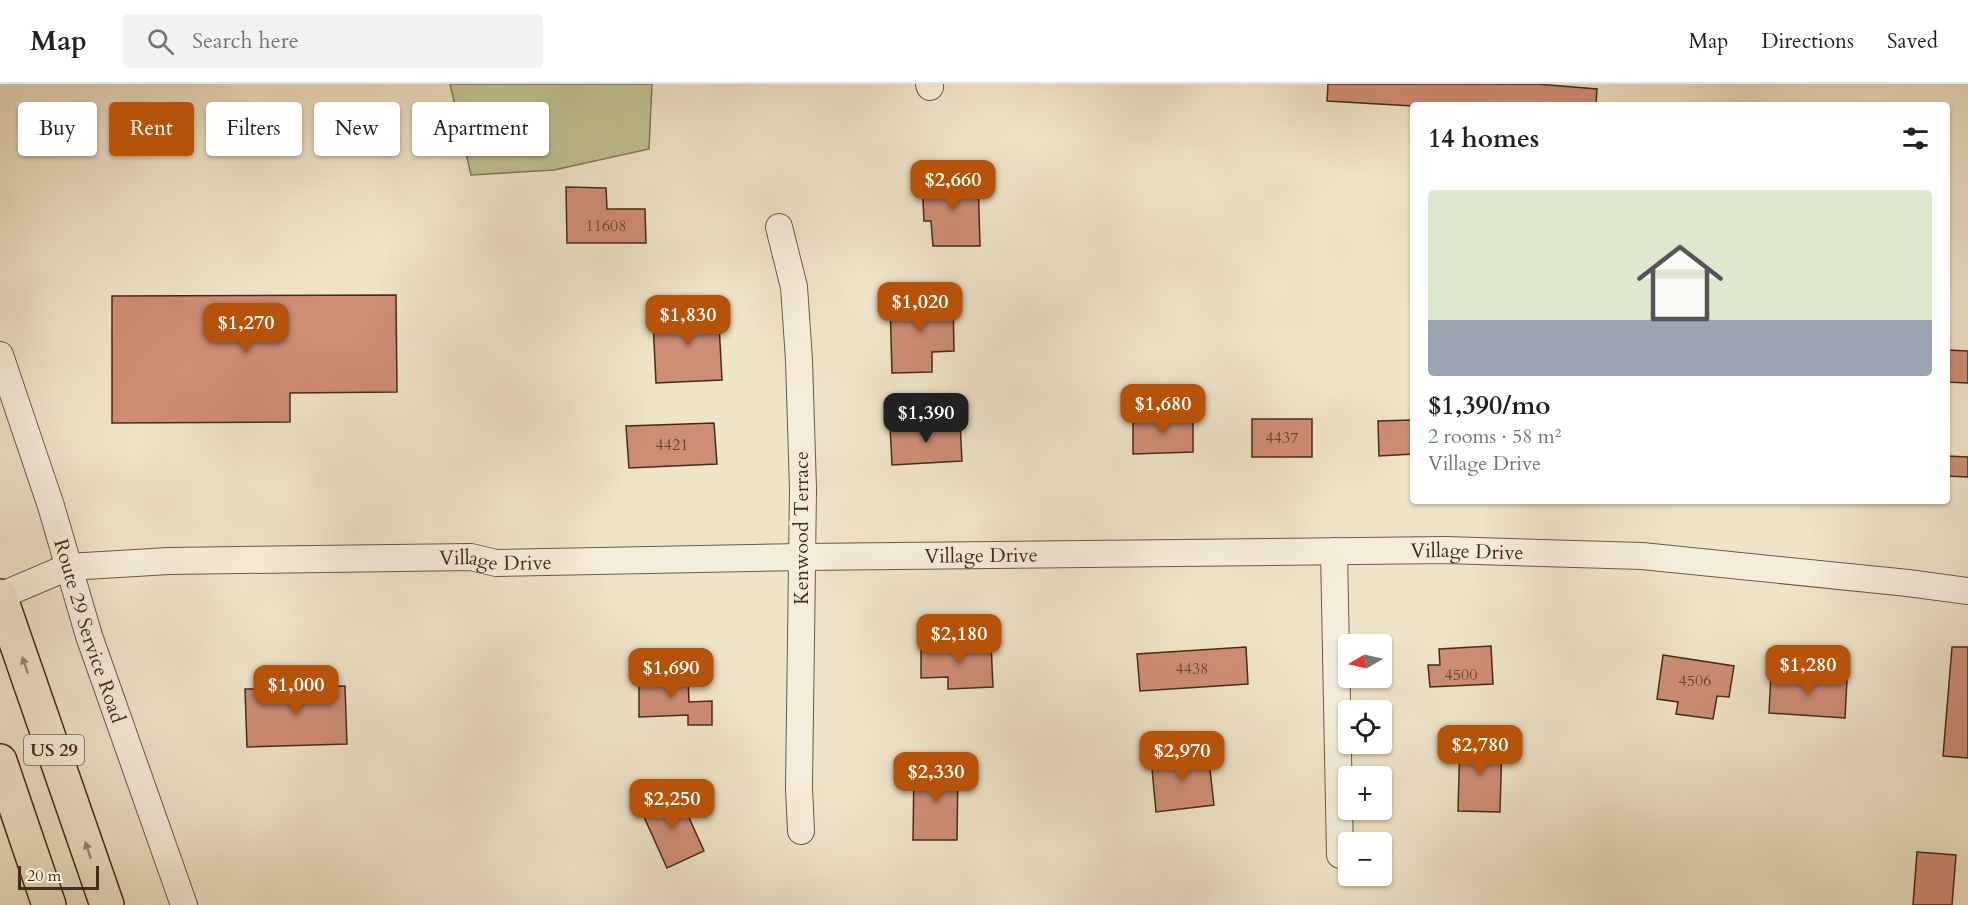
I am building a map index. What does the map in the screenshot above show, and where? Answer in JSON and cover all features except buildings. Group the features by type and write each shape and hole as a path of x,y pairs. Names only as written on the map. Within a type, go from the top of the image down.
{"main road":[{"name":"US 29","path":"0,596 107,905"},
{"name":"US 29","path":"0,761 49,905"}],"street":[{"name":"Kenwood Terrace","path":"779,228 794,287 799,360 803,489 799,776 801,831"},
{"name":"Route 29 Service Road","path":"0,355 51,506 89,636 184,905"},
{"name":"Village Drive","path":"0,596 68,567 190,560 471,557 496,563 802,557 1445,550 1642,556 1968,591"},
{"path":"1334,551 1340,832"}],"green space":[{"path":"450,84 652,84 649,149 554,170 471,175 467,156 549,156 549,102 454,102"}]}
